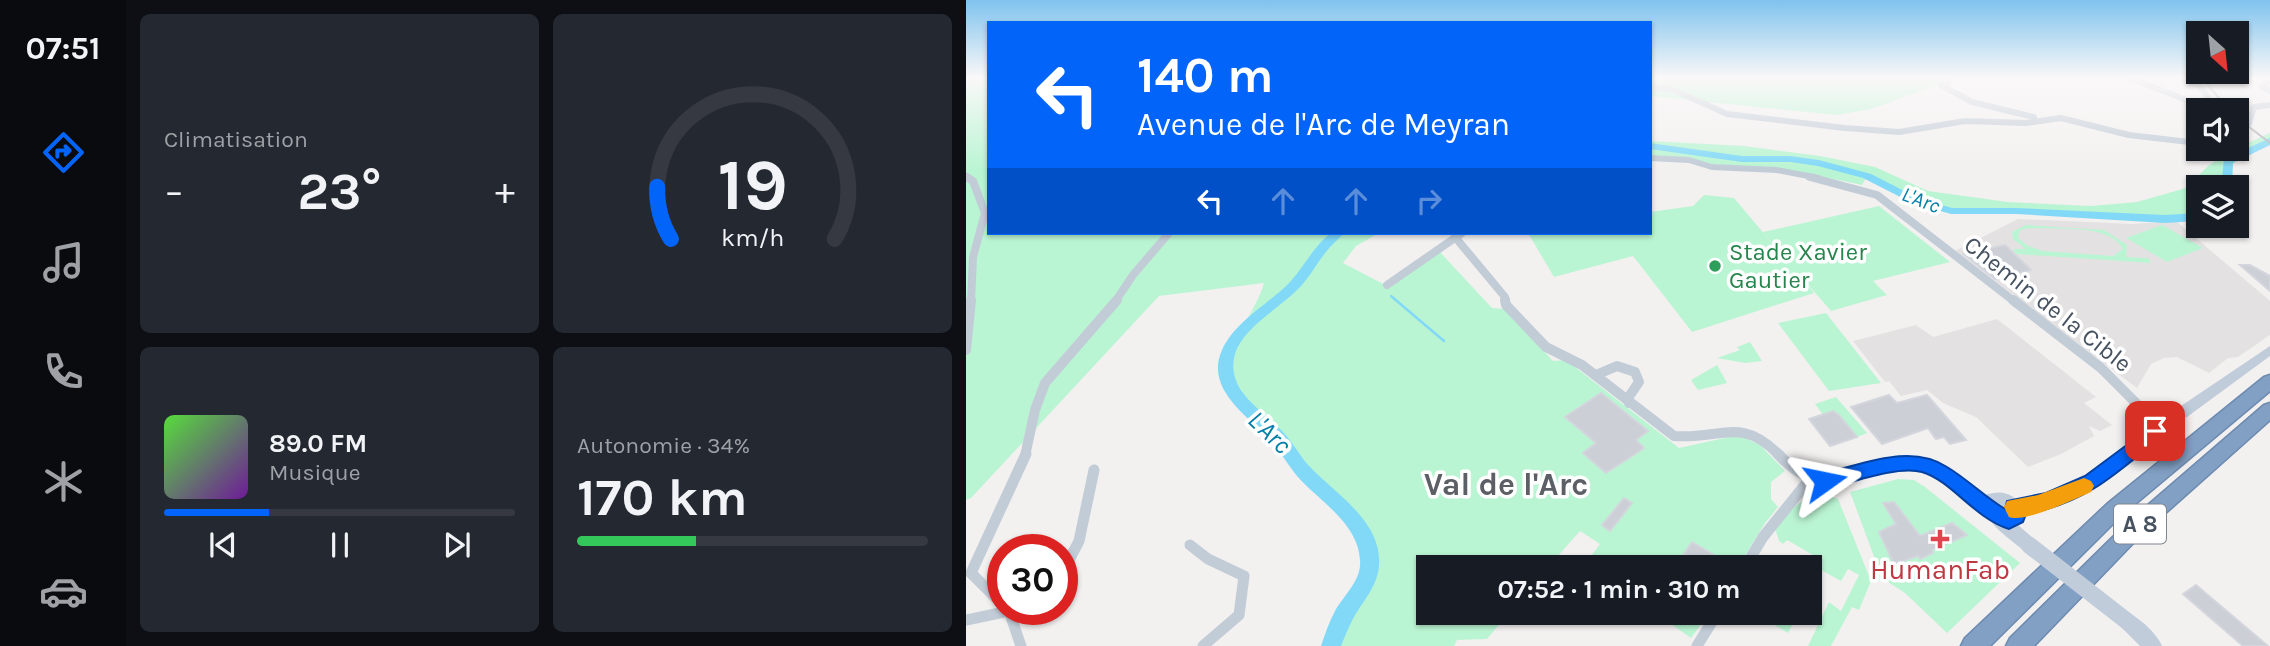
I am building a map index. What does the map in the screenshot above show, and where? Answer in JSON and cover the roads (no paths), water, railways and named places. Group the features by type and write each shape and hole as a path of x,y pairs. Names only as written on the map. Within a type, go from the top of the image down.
{"highway":[{"name":"A 8","path":"1973,646 2114,510 2270,381"},
{"name":"A 8","path":"2020,644 2134,529 2270,410"}],"main road":[{"path":"2153,646 2008,519 2084,486 2163,421 2182,412 2270,350"},
{"path":"2144,439 2144,415 2163,421"}],"street":[{"path":"1713,108 1739,116 1773,117 1881,131 1965,121 2026,123 2056,118"},
{"path":"1994,108 2026,117 2056,118 2129,135 2186,142"},
{"name":"Chemin de la Cible","path":"1652,158 1689,160 1712,167 1777,170 1838,182 1877,195 2101,368 2144,415"},
{"path":"966,176 973,181 985,213 973,257 974,277 966,350"},
{"path":"989,534 1023,461 1035,410 1045,383 1116,301 1133,275 1167,235"},
{"path":"1387,285 1458,235 1504,297 1503,301 1546,347 1570,357 1596,375 1674,436 1699,437 1725,430 1749,433 1771,448 1794,472 1809,480 1835,480 1902,463 1924,464 2008,519"},
{"path":"1596,375 1618,366 1634,372 1639,382 1628,398 1629,403"},
{"path":"1078,543 1091,497 1094,470"},
{"path":"1752,555 1763,537 1809,480"},
{"path":"987,539 971,573 987,589"},
{"path":"1190,545 1196,553 1225,564 1244,576 1239,615 1203,646"},
{"path":"966,620 987,614"},
{"path":"1014,625 1021,646"},
{"path":"1697,646 1710,625"}],"waterway":[{"name":"L'Arc","path":"2227,175 2228,161 2270,141"},
{"name":"L'Arc","path":"1652,146 1742,159 1790,159 1819,163 1867,176 1916,201 1951,211 2186,218"},
{"name":"L'Arc","path":"1331,646 1343,617 1368,576 1368,547 1355,523 1305,473 1277,436 1237,398 1227,378 1226,366 1228,353 1238,336 1291,289 1335,235"},
{"path":"1391,296 1444,341"}],"railway":[{"path":"2249,127 2270,143"}],"place":[{"name":"Stade Xavier Gautier","path":"1715,266"},
{"name":"HumanFab","path":"1940,539"}],"district":[{"name":"Val de l'Arc","path":"1506,484"}]}
